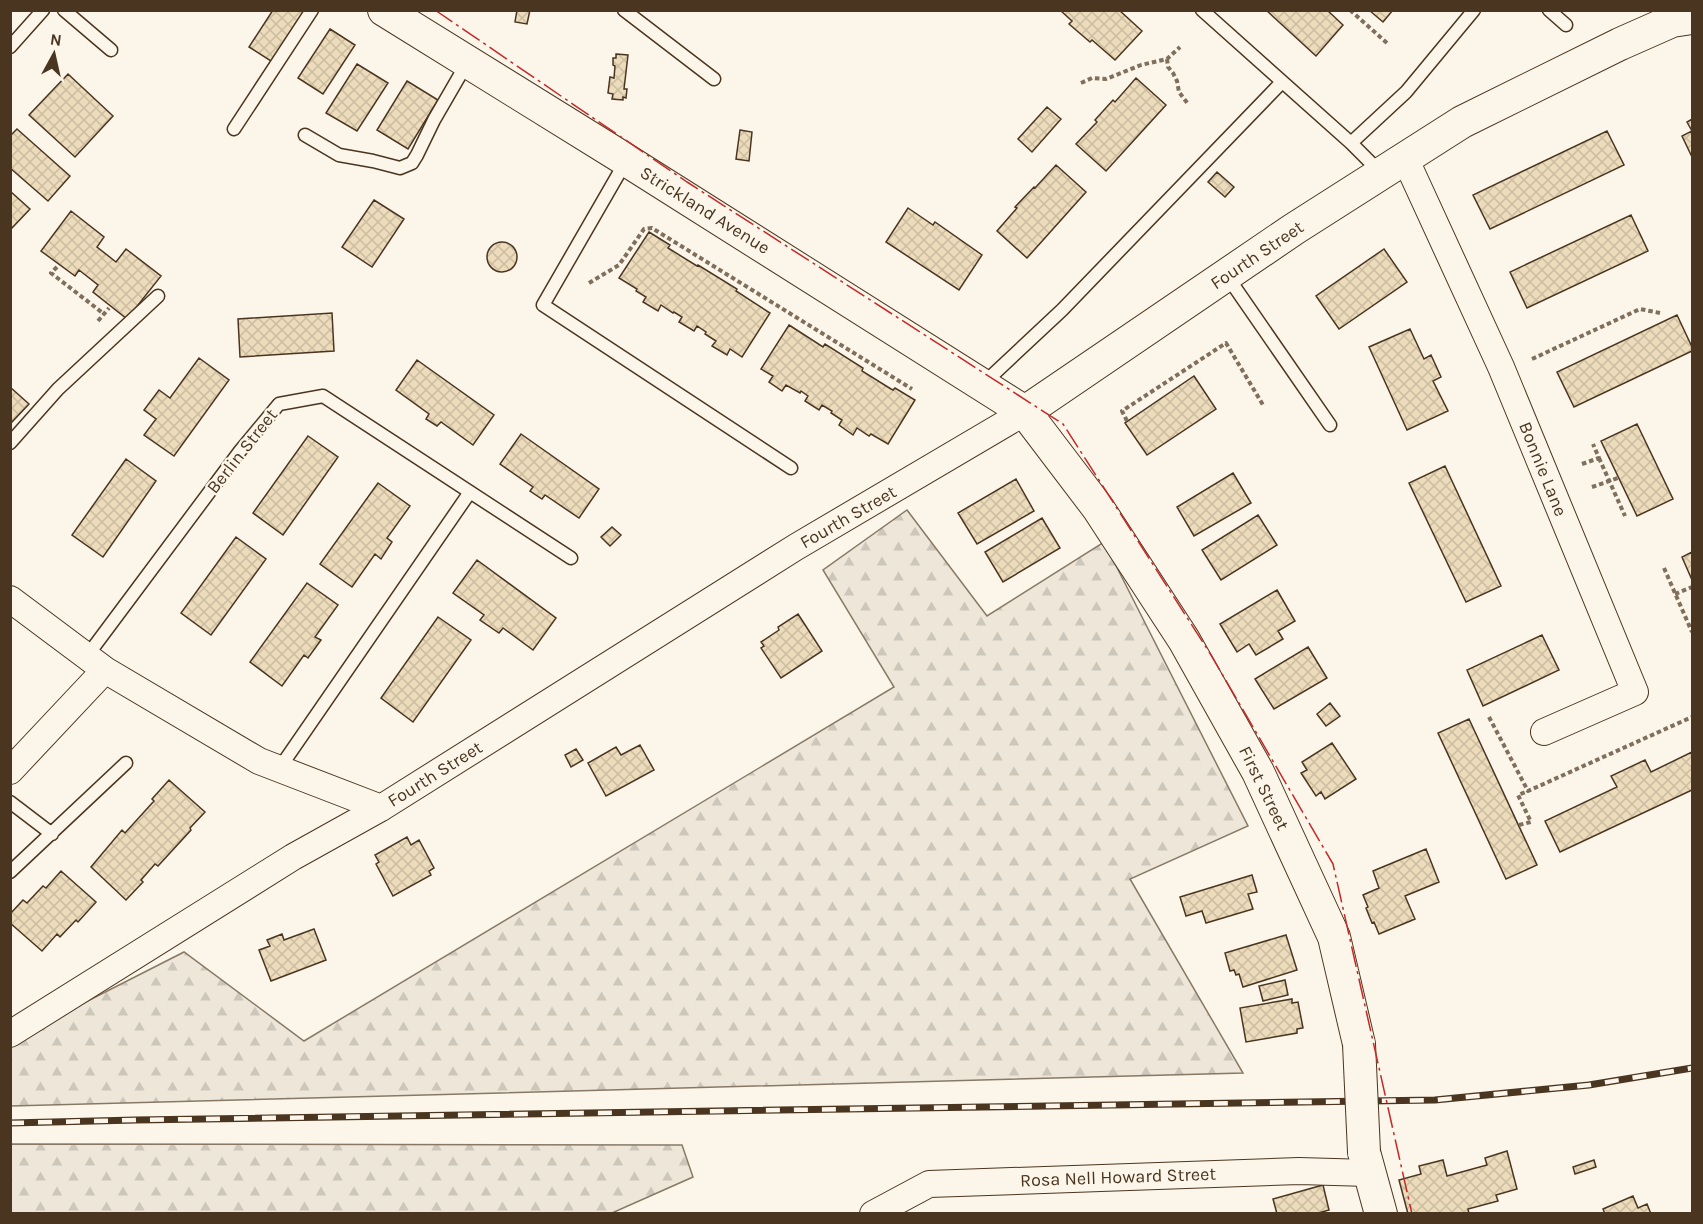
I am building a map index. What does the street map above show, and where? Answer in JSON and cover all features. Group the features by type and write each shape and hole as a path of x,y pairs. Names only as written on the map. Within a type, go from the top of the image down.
{"street":[{"name":"Strickland Avenue","path":"384,10 1024,412"},
{"name":"Fourth Street","path":"10,1034 293,857 381,808 796,547 985,437 1294,229 1462,122 1620,44 1672,21 1692,18"},
{"name":"Bonnie Lane","path":"1393,166 1501,367 1635,692 1544,732"},
{"name":"First Street","path":"1024,412 1098,508 1172,621 1258,772 1334,937 1359,1044 1366,1162 1381,1214"},
{"path":"10,599 96,663 259,761 381,808"},
{"path":"12,766 96,663"},
{"name":"Rosa Nell Howard Street","path":"873,1214 929,1185 1299,1171 1366,1162"}],"lane":[{"path":"10,47 43,10"},
{"path":"64,10 111,50"},
{"path":"234,129 312,10"},
{"path":"624,10 714,79"},
{"path":"1202,10 1351,143 1393,166"},
{"path":"1351,143 1406,92 1474,10"},
{"path":"1549,10 1566,25"},
{"path":"305,135 339,155 400,168 412,163 467,62"},
{"path":"982,384 1062,310 1282,82"},
{"path":"626,160 543,305 791,468"},
{"path":"1226,275 1330,425"},
{"path":"10,443 58,390 158,296"},
{"name":"Berlin Street","path":"96,663 240,451 279,404 323,396 572,558"},
{"path":"279,769 470,492"},
{"path":"10,872 126,763"},
{"path":"10,802 52,834"}],"path":[{"path":"1350,10 1387,44"},
{"path":"1081,83 1092,78 1106,79 1141,65 1167,59 1180,47"},
{"path":"1167,59 1168,67 1177,81 1179,92 1188,104"},
{"path":"589,283 619,265 644,229 651,228 912,389"},
{"path":"57,267 51,273 104,314"},
{"path":"1532,359 1640,309 1660,313"},
{"path":"1127,421 1122,411 1226,343 1263,405"},
{"path":"1593,444 1625,516"},
{"path":"1582,464 1599,458"},
{"path":"1592,487 1618,478"},
{"path":"1664,568 1692,632"},
{"path":"1675,594 1692,587"},
{"path":"1489,717 1528,791"},
{"path":"1519,825 1531,822 1518,795 1692,717"}],"green space":[{"path":"907,510 987,616 1104,542 1248,826 1130,879 1243,1073 11,1106 11,1040 184,952 304,1041 894,687 823,570"},
{"path":"11,1144 682,1145 693,1177 612,1213 11,1214"}],"building":[{"path":"273,10 301,10 307,14 274,63 249,47"},
{"path":"517,10 530,10 527,24 515,22"},
{"path":"1060,10 1119,10 1142,31 1115,60 1069,24 1072,21"},
{"path":"1266,10 1327,10 1343,25 1316,56"},
{"path":"1369,10 1393,10 1383,22"},
{"path":"330,29 355,45 323,94 298,78"},
{"path":"616,54 628,55 624,89 627,89 626,98 623,97 623,100 612,99 613,94 608,93 610,77 614,78 613,58 616,58"},
{"path":"357,64 388,83 357,131 326,113"},
{"path":"68,74 113,116 75,157 29,115"},
{"path":"1136,78 1166,105 1106,171 1076,144 1097,122 1095,120 1113,100 1115,102"},
{"path":"407,81 438,100 408,149 377,130"},
{"path":"1047,107 1061,119 1032,152 1018,139"},
{"path":"1692,119 1692,131 1687,122"},
{"path":"17,129 70,176 48,201 10,168 10,136"},
{"path":"740,130 752,132 749,161 736,159"},
{"path":"1607,131 1624,165 1490,229 1473,195"},
{"path":"1692,131 1692,157 1682,136"},
{"path":"1056,165 1086,192 1027,258 997,231 1017,208 1015,207"},
{"path":"1217,172 1234,187 1225,197 1208,182"},
{"path":"10,191 30,209 10,230"},
{"path":"374,200 404,219 372,267 342,247"},
{"path":"908,208 933,225 935,222 982,255 959,290 886,242"},
{"path":"71,211 104,237 97,247 116,262 126,249 161,276 127,319 93,292 98,285 79,270 75,276 41,251"},
{"path":"1631,215 1648,251 1527,308 1510,272"},
{"path":"649,232 670,245 668,248 737,289 736,291 770,313 742,357 730,349 727,355 712,346 716,341 705,334 706,332 697,326 694,331 679,322 682,317 674,312 661,305 658,311 643,302 646,297 619,278"},
{"path":"502,242 512,247 517,257 512,267 502,272 492,267 487,257 492,247"},
{"path":"1384,249 1407,282 1339,329 1316,296"},
{"path":"332,313 334,351 240,357 238,319"},
{"path":"1677,315 1692,351 1574,407 1557,372"},
{"path":"789,325 823,347 825,344 891,389 895,388 915,400 888,444 857,428 853,435 839,425 842,420 831,413 832,411 822,405 819,410 805,401 808,396 801,391 800,393 786,385 782,391 769,382 773,376 761,369"},
{"path":"1410,329 1424,359 1431,355 1441,377 1433,381 1448,411 1407,430 1369,347"},
{"path":"199,358 229,380 174,456 144,435 156,419 144,410 159,390 170,398"},
{"path":"417,360 494,415 473,445 441,422 437,426 426,419 429,414 396,390"},
{"path":"1194,376 1216,409 1147,455 1125,423"},
{"path":"10,387 29,404 10,424"},
{"path":"1637,424 1673,499 1637,516 1601,441"},
{"path":"521,434 599,489 579,518 545,495 542,499 530,491 533,487 500,464"},
{"path":"308,436 338,457 283,535 253,513"},
{"path":"126,459 156,481 103,557 72,535"},
{"path":"1445,466 1501,586 1466,602 1409,483"},
{"path":"1233,473 1251,503 1194,536 1177,507"},
{"path":"1016,479 1034,511 977,544 958,513"},
{"path":"378,483 410,506 387,538 392,542 381,559 375,554 352,587 320,564"},
{"path":"1258,515 1277,545 1221,580 1202,550"},
{"path":"1042,518 1060,548 1003,582 985,552"},
{"path":"612,527 621,535 610,546 601,537"},
{"path":"236,537 266,559 211,635 181,613"},
{"path":"1692,552 1692,580 1682,557"},
{"path":"477,560 556,618 533,650 503,628 499,633 480,620 484,615 453,593"},
{"path":"307,583 338,605 315,637 321,640 308,658 304,655 282,686 250,662"},
{"path":"1277,590 1295,621 1278,631 1283,639 1256,655 1249,644 1237,652 1220,624"},
{"path":"798,614 822,651 781,678 761,648 764,646 761,642"},
{"path":"438,617 471,640 413,722 381,698"},
{"path":"1542,635 1559,670 1483,706 1467,670"},
{"path":"1308,647 1327,678 1274,709 1255,679"},
{"path":"1330,703 1340,716 1326,726 1317,714"},
{"path":"1469,719 1537,865 1506,879 1438,733"},
{"path":"1332,743 1356,779 1325,799 1321,792 1316,796 1301,773 1307,770 1302,762"},
{"path":"640,745 654,770 606,796 588,763 616,747 621,755"},
{"path":"576,749 583,760 571,767 565,755"},
{"path":"1692,752 1692,790 1560,852 1545,821 1617,787 1611,776 1645,760 1651,772"},
{"path":"169,780 205,812 158,866 155,864 141,880 143,882 126,900 91,867 122,830 125,833 154,801 152,799"},
{"path":"407,837 411,845 419,840 434,868 429,871 431,875 393,896 376,864 379,862 375,855"},
{"path":"1426,849 1439,882 1405,896 1415,919 1379,934 1374,922 1372,923 1363,895 1379,888 1373,871"},
{"path":"61,871 96,902 78,922 76,920 60,937 57,934 42,951 10,923 10,914 23,900 27,903 43,886 46,888"},
{"path":"1252,875 1257,892 1248,894 1253,909 1206,923 1202,911 1186,916 1180,897"},
{"path":"314,929 326,960 271,981 259,950 270,946 267,940 282,934 284,940"},
{"path":"1286,935 1297,970 1243,987 1239,974 1236,975 1234,970 1230,971 1225,953"},
{"path":"1285,980 1288,995 1263,1001 1259,986"},
{"path":"1292,999 1292,1003 1298,1002 1303,1028 1297,1029 1297,1033 1246,1042 1240,1008"},
{"path":"1507,1151 1517,1189 1496,1195 1498,1201 1468,1209 1469,1214 1408,1214 1399,1180 1421,1174 1419,1166 1443,1160 1447,1176 1487,1165 1485,1158"},
{"path":"1594,1160 1596,1167 1575,1174 1573,1167"},
{"path":"1323,1185 1329,1210 1315,1214 1277,1214 1273,1199"},
{"path":"1633,1196 1638,1208 1647,1204 1651,1214 1605,1214 1603,1209"}],"railway":[{"path":"10,1123 1435,1100 1589,1085 1692,1068"}],"power":[{"path":"435,10 687,182 1063,424 1211,655 1333,864 1412,1214"}]}
